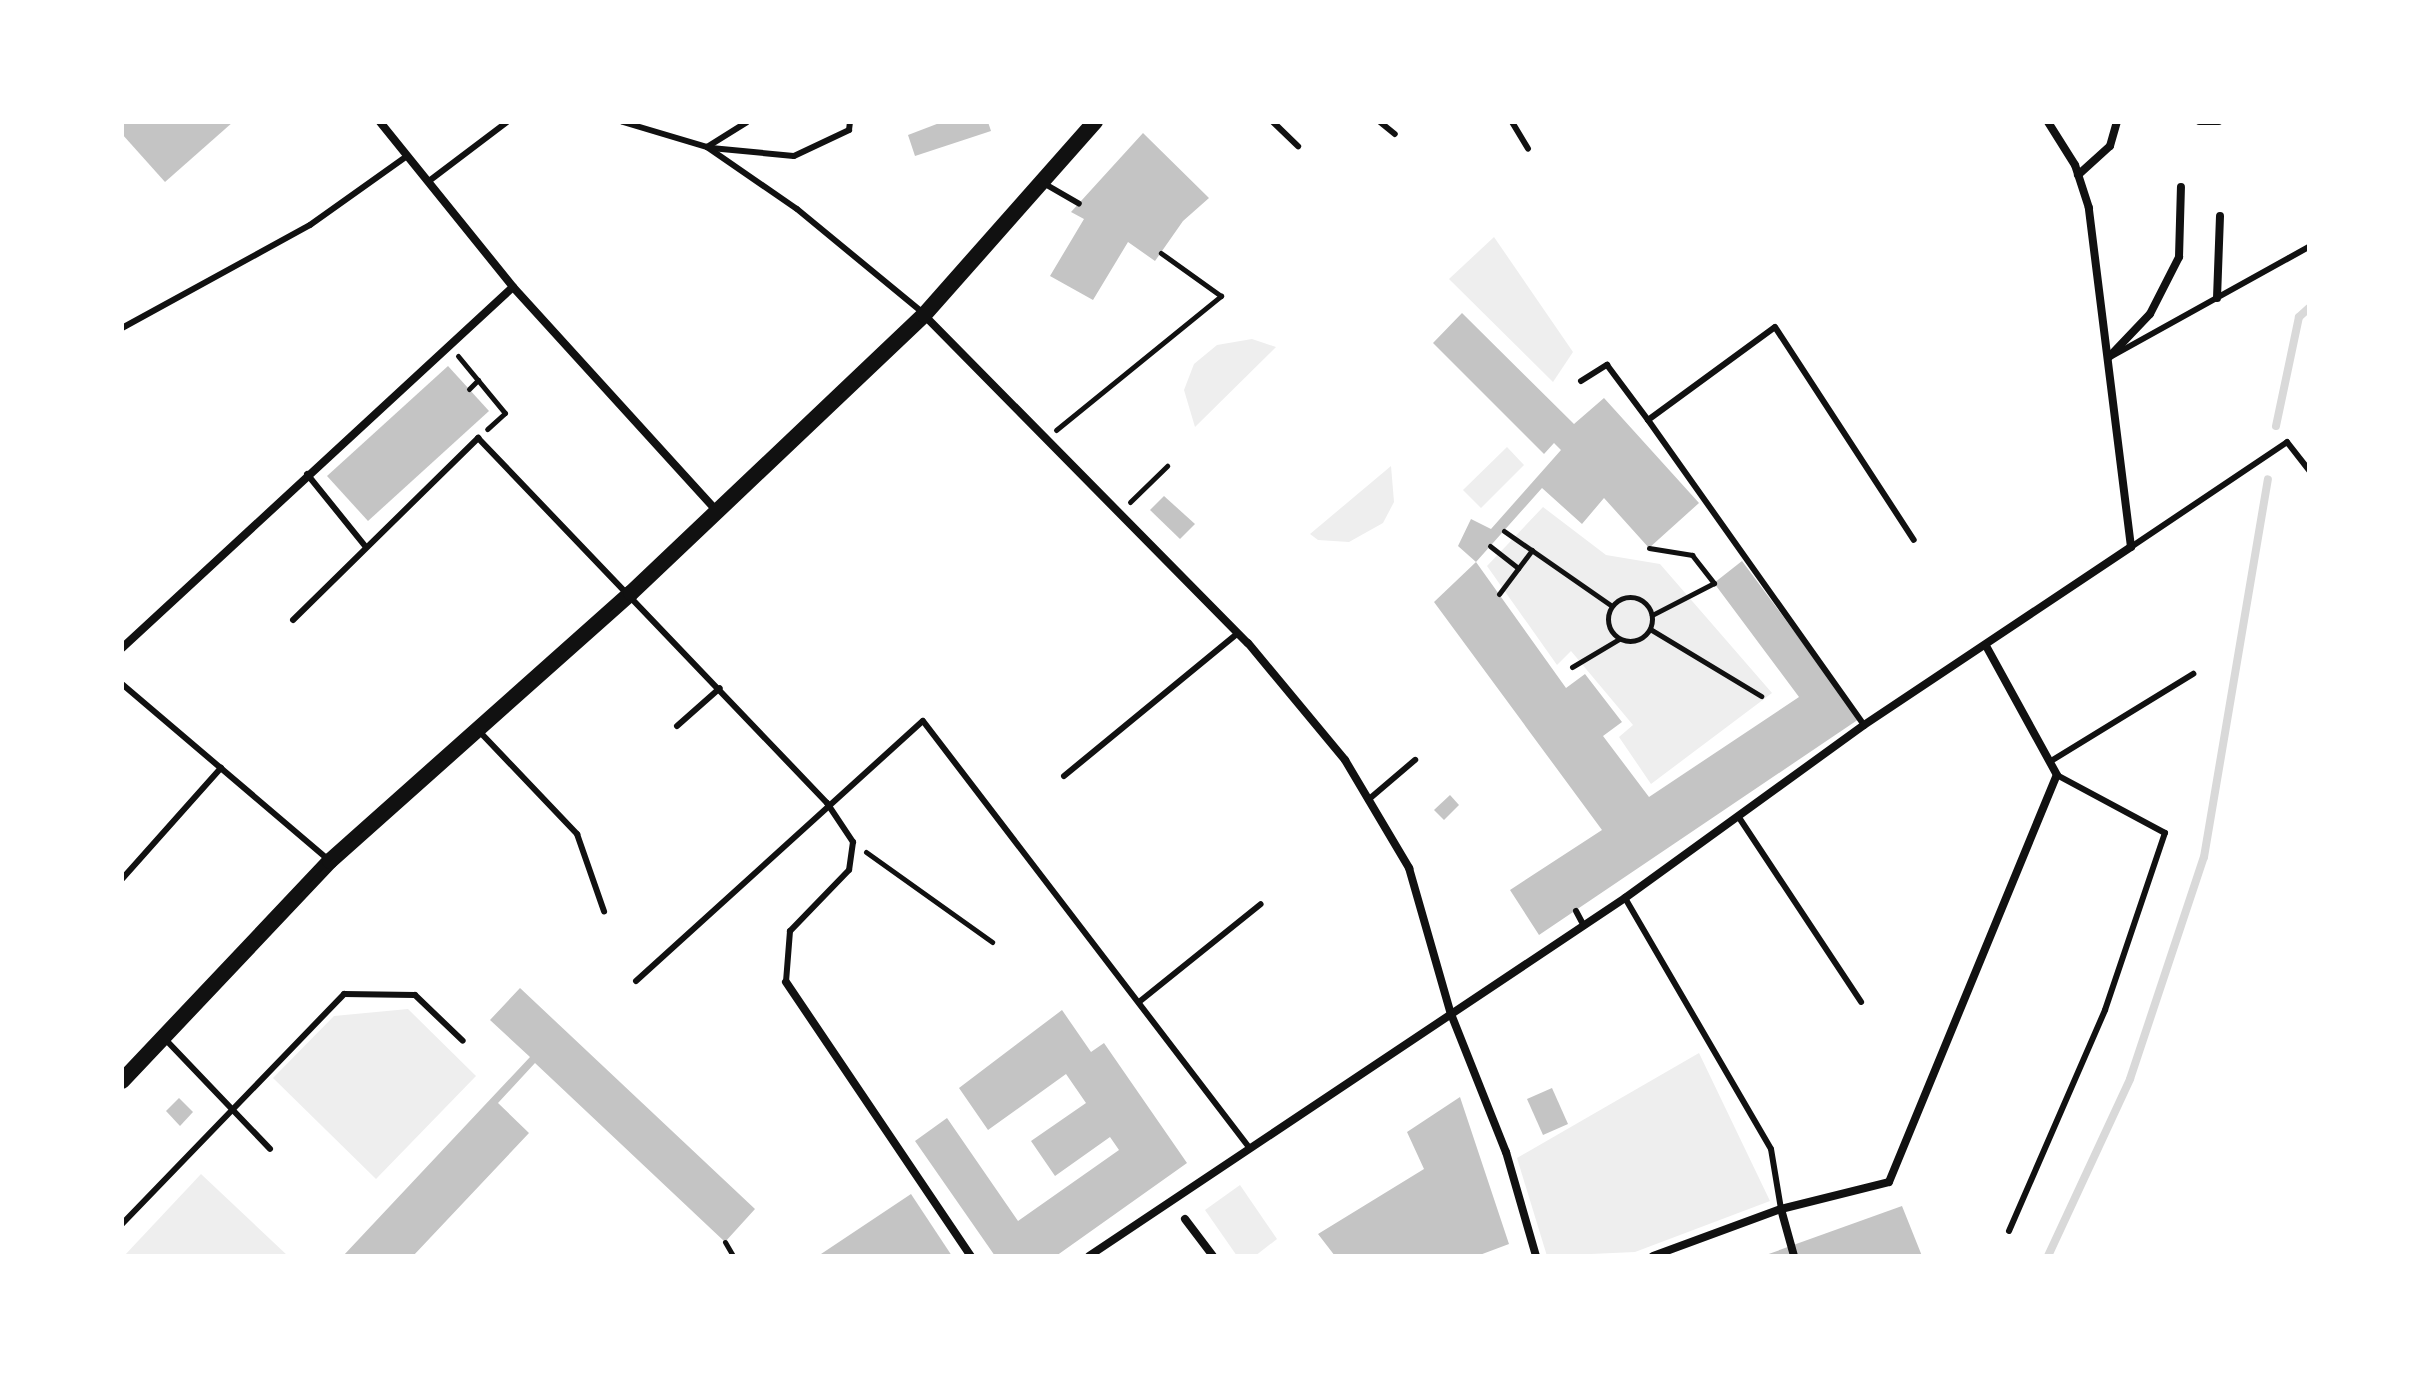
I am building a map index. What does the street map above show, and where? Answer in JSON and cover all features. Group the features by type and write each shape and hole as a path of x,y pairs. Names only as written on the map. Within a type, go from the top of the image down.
{"main road":[{"path":"122,1081 330,861 475,727 631,593 924,315 1095,122"}],"street":[{"path":"380,122 513,287 717,511"},
{"path":"1089,1256 1248,1146 1584,926 1864,725 2131,547 2089,208 2078,175 2048,122"},
{"path":"2078,175 2110,146 2117,122"},
{"path":"2109,357 2150,314 2179,257 2181,187"},
{"path":"2217,298 2220,216"},
{"path":"122,648 513,287"},
{"path":"924,315 1238,633 1345,760 1409,868 1451,1014 1506,1152 1536,1256"},
{"path":"1653,1256 1781,1209 1889,1182 2057,775 1986,646"},
{"path":"786,982 971,1256"},
{"path":"1781,1209 1794,1256"},
{"path":"1185,1219 1213,1256"}],"lane":[{"path":"429,181 507,122"},
{"path":"623,122 707,147 794,156 849,130 850,122"},
{"path":"707,147 747,122"},
{"path":"1273,122 1298,146"},
{"path":"1380,122 1395,134"},
{"path":"1512,122 1528,149"},
{"path":"2199,122 2219,122"},
{"path":"707,147 797,209 924,315"},
{"path":"122,328 310,225 407,156"},
{"path":"1042,182 1079,204"},
{"path":"2109,357 2309,247"},
{"path":"1648,420 1775,327 1914,540"},
{"path":"1581,381 1607,365 1864,725"},
{"path":"293,620 478,438 631,593 827,803 853,842 849,870 790,931 786,982"},
{"path":"2131,547 2287,442 2309,470"},
{"path":"307,474 365,546"},
{"path":"1064,776 1238,633"},
{"path":"2051,761 2193,674"},
{"path":"122,684 330,861"},
{"path":"677,726 720,688"},
{"path":"636,981 827,803 923,721 1248,1146"},
{"path":"475,727 577,834 604,911"},
{"path":"1368,800 1415,760"},
{"path":"122,879 221,768"},
{"path":"2009,1231 2105,1010 2165,833 2057,775"},
{"path":"1738,816 1861,1002"},
{"path":"1625,898 1771,1149 1781,1209"},
{"path":"1139,1002 1261,904"},
{"path":"1576,911 1584,926"},
{"path":"122,1224 344,994 415,995 463,1041"},
{"path":"163,1037 270,1149"}],"path":[{"path":"1055,431 1221,296 1161,253"},
{"path":"448,344 505,413 478,438"},
{"path":"469,389 478,380"},
{"path":"1126,505 1167,466"},
{"path":"1504,531 1612,606"},
{"path":"1490,546 1518,568"},
{"path":"1649,548 1692,555 1714,583 1652,615"},
{"path":"1499,594 1532,550"},
{"path":"1572,667 1619,639 1633,641 1650,629 1652,615 1645,602 1632,597 1612,606"},
{"path":"1612,606 1609,627 1619,639"},
{"path":"1650,629 1761,696"},
{"path":"853,842 992,942"},
{"path":"725,1242 733,1256"}],"shaded area":[{"path":"1494,237 1573,352 1553,382 1449,279"},
{"path":"1252,339 1276,347 1195,427 1184,390 1194,364 1217,345"},
{"path":"1507,447 1524,465 1481,508 1463,490"},
{"path":"1391,466 1394,502 1383,523 1349,542 1318,540 1310,534"},
{"path":"1543,507 1606,555 1660,564 1772,693 1651,784 1619,737 1633,725 1571,651 1557,665 1487,566"},
{"path":"408,1009 476,1076 376,1179 273,1078 334,1016"},
{"path":"1699,1053 1770,1201 1635,1252 1547,1256 1517,1158"},
{"path":"201,1174 288,1256 124,1256"},
{"path":"1240,1185 1277,1239 1255,1256 1237,1256 1205,1210"}],"building":[{"path":"122,122 233,122 165,182 122,134"},
{"path":"942,122 988,122 991,131 915,156 908,135"},
{"path":"1143,133 1209,198 1183,221 1155,261 1128,242 1093,300 1050,276 1084,219 1071,212"},
{"path":"1462,313 1574,424 1604,398 1699,503 1649,548 1604,498 1582,524 1542,488 1476,562 1458,546 1471,519 1491,529 1561,450 1554,443 1544,454 1433,343"},
{"path":"448,366 489,411 368,521 327,476"},
{"path":"1164,496 1195,524 1180,539 1150,510"},
{"path":"1742,561 1859,719 1539,935 1510,890 1602,830 1434,602 1476,562 1566,688 1585,674 1622,722 1603,736 1649,797 1799,697 1714,583"},
{"path":"1450,795 1459,805 1444,820 1434,810"},
{"path":"520,988 755,1209 725,1242 535,1063 498,1103 529,1133 413,1256 343,1256 530,1057 490,1020"},
{"path":"1062,1010 1091,1052 1104,1043 1187,1163 1056,1256 995,1256 915,1141 947,1118 1018,1221 1119,1150 1110,1137 1055,1176 1031,1141 1086,1103 1066,1074 988,1130 959,1088"},
{"path":"1552,1088 1568,1124 1543,1135 1527,1099"},
{"path":"1460,1097 1509,1244 1477,1256 1335,1256 1318,1234 1424,1169 1407,1132"},
{"path":"179,1098 193,1112 180,1126 166,1111"},
{"path":"911,1194 952,1256 818,1256"},
{"path":"1902,1206 1922,1256 1763,1256"}],"waterway":[{"path":"2276,426 2299,317 2309,308"},
{"path":"2048,1256 2130,1079 2204,857 2268,479"}]}
